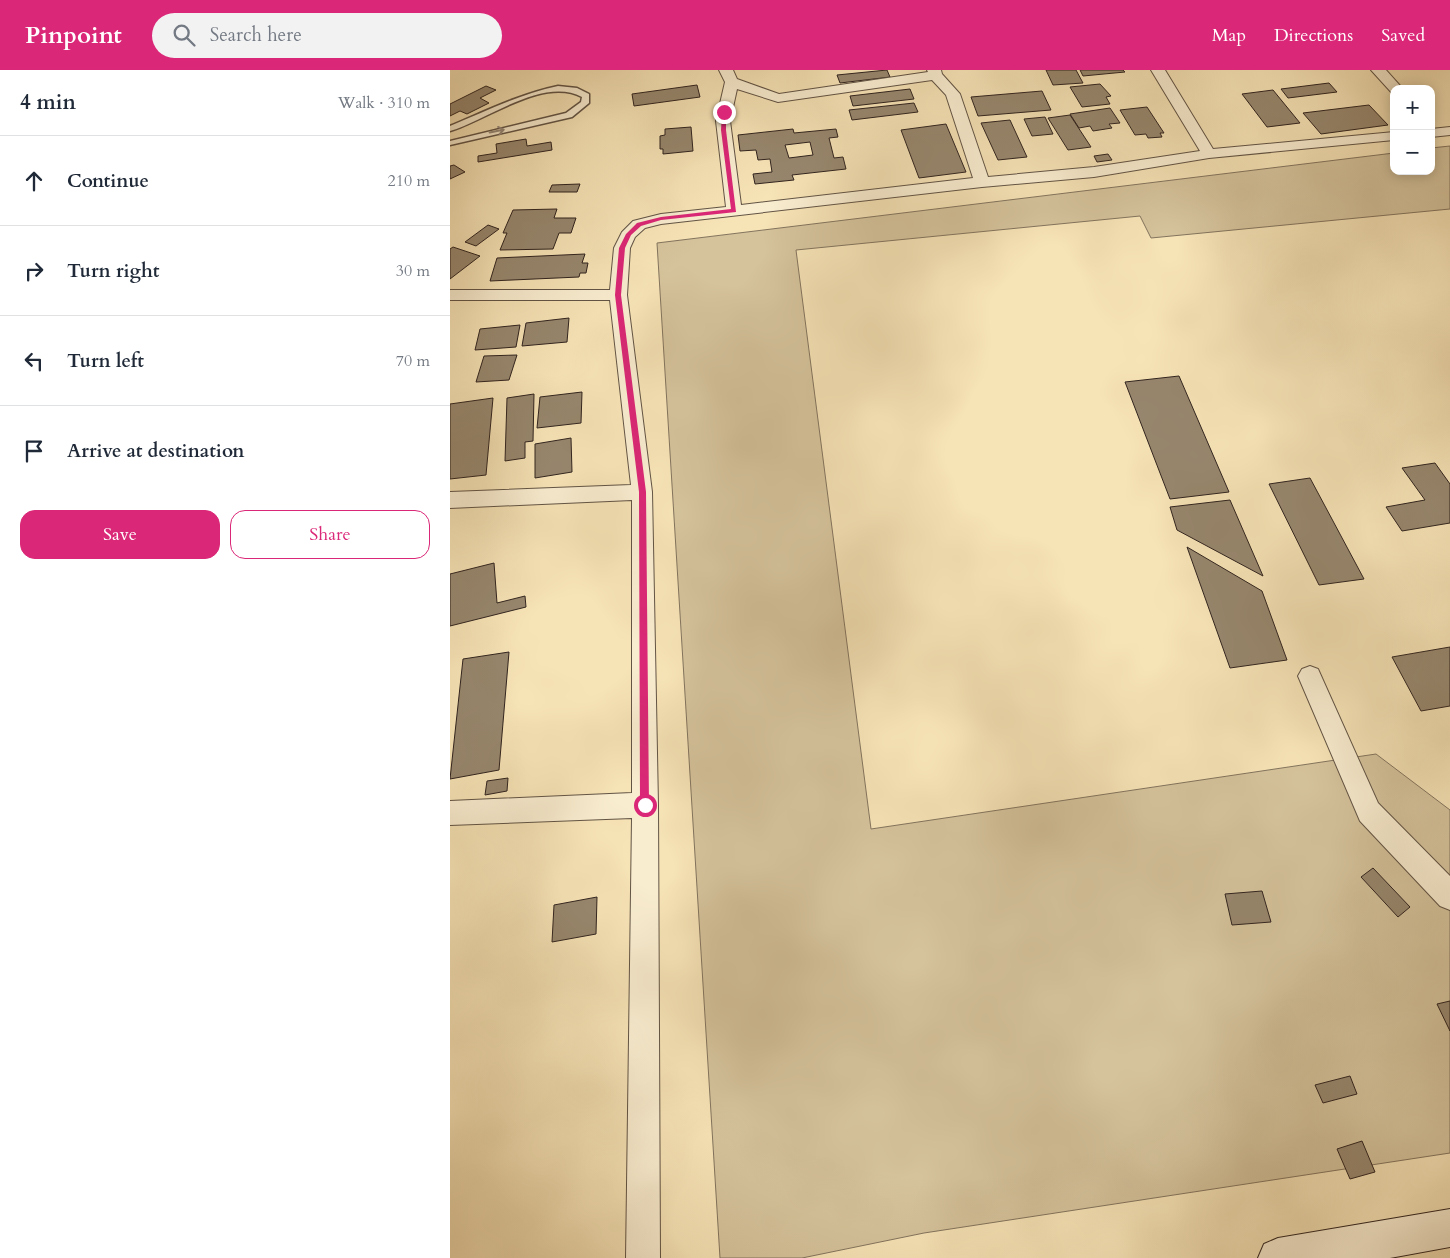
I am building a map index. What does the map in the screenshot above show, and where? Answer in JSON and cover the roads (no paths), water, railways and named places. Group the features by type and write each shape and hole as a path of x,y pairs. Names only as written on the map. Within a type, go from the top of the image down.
{"street":[{"path":"1158,70 1209,154"},
{"path":"1378,70 1392,85"},
{"path":"734,210 722,121 729,76 778,98 934,73 953,94 982,182"},
{"path":"643,1258 645,805 642,492 618,295 622,248 628,235 639,224 661,219 982,182 1102,171 1209,154 1390,136"},
{"path":"450,295 618,295"},
{"path":"450,500 642,492"},
{"path":"1310,676 1369,812 1450,896"},
{"path":"450,813 645,805"},
{"path":"1278,1258 1450,1228"}],"lane":[{"path":"450,129 544,91 571,88 581,90 586,96 586,103 568,115 450,143"}]}
